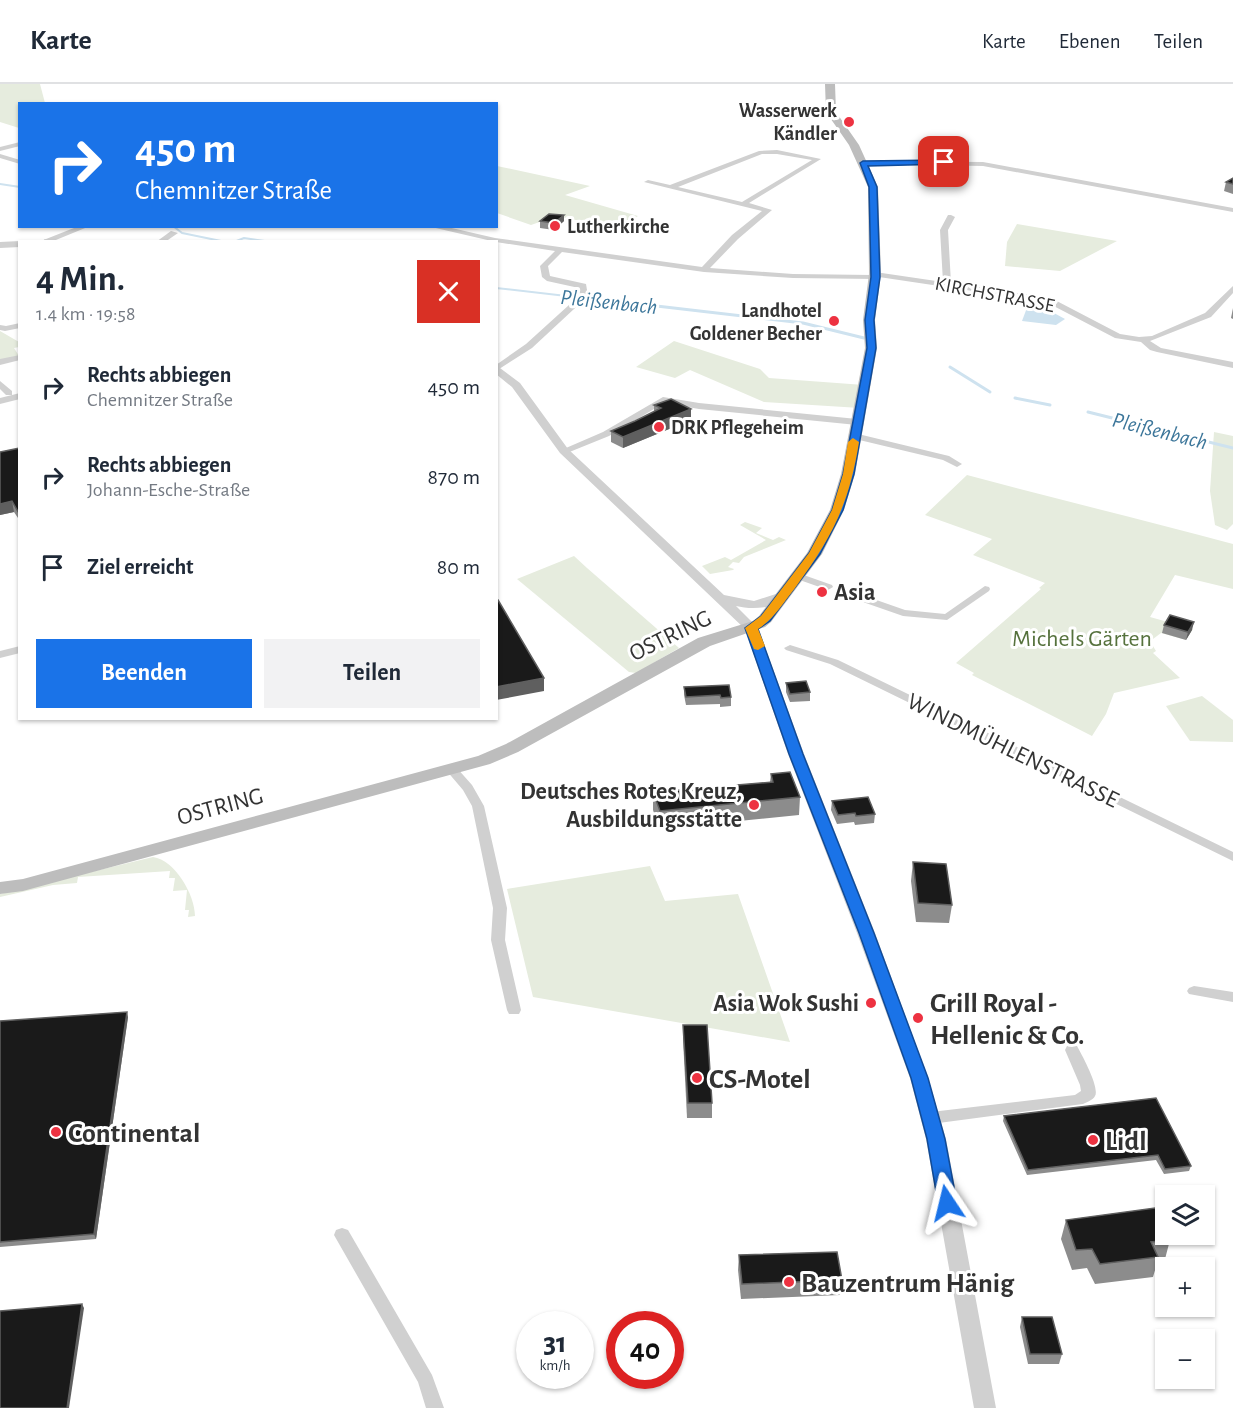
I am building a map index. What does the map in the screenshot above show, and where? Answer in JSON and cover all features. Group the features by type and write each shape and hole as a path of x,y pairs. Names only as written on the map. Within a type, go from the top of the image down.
{"main road":[{"path":"751,628 765,619 798,576 814,554 837,510 848,474 871,343 870,305 875,276 873,187 863,163 831,112 830,84"},
{"name":"OSTRING","path":"0,888 23,885 484,760 512,748 704,642 751,628"}],"street":[{"path":"0,149 18,144"},
{"path":"671,187 761,152 777,152 818,159 743,204"},
{"path":"0,156 18,161"},
{"path":"863,163 983,164 1233,210"},
{"path":"648,182 764,208 767,212 743,231 704,270"},
{"path":"1180,211 1183,201"},
{"path":"947,284 944,230 951,217"},
{"path":"50,240 82,228"},
{"name":"KIRCHSTRASSE","path":"438,228 497,240"},
{"path":"162,240 174,233"},
{"name":"KIRCHSTRASSE","path":"498,240 704,270 793,276 875,276 947,284 1048,300 1118,336 1144,340 1153,348 1160,350 1233,365"},
{"path":"0,245 18,244"},
{"path":"498,367 529,346 583,298 583,286 546,277 544,266 560,250"},
{"path":"1144,340 1208,315 1233,288"},
{"path":"0,327 5,329 18,326"},
{"path":"0,362 18,358"},
{"path":"498,369 516,385 564,451 722,598 751,628 796,754 883,978 931,1118 985,1408"},
{"path":"0,384 9,393"},
{"path":"0,401 18,396"},
{"path":"564,451 606,434 663,400 856,429 946,458 957,464"},
{"path":"798,576 828,586"},
{"path":"841,591 903,613 946,617 985,589"},
{"path":"722,598 742,604 758,605 782,596"},
{"name":"WINDMÜHLENSTRASSE","path":"790,648 834,662 1233,857"},
{"path":"0,655 18,650"},
{"path":"452,770 468,788 478,806 500,908 498,940 514,1010"},
{"path":"1194,991 1233,997"},
{"path":"931,1118 1078,1100 1089,1094 1088,1085 1072,1050"},
{"path":"342,1235 426,1380 435,1408"}],"green space":[{"path":"0,84 40,84 45,102 18,102 18,128 0,122"},
{"path":"498,166 590,186 565,195 638,216 618,229 557,216 531,225 498,213"},
{"path":"1017,224 1117,241 1060,271 1005,266 1007,242"},
{"path":"0,331 18,341 18,347 14,348 18,356 0,360"},
{"path":"674,341 760,369 769,378 864,385 860,408 764,402 690,370 675,378 636,367"},
{"path":"1214,432 1233,436 1233,524 1227,530 1215,525 1210,491"},
{"name":"Michels Gärten","path":"967,475 1233,544 1233,589 1175,575 1150,617 1193,629 1186,640 1161,633 1153,639 1148,638 1156,651 1153,653 1180,678 1114,693 1106,714 1092,736 972,675 974,673 956,663 1045,583 973,555 992,539 925,515"},
{"path":"745,522 762,528 756,533 773,540 779,537 786,540 744,557 739,563 733,562 728,567 733,570 710,574 702,566 725,557 731,560 766,540 740,525"},
{"path":"574,556 679,648 636,673 629,672 517,579"},
{"name":"Michels Gärten","path":"1202,696 1233,720 1233,742 1190,741 1166,706"},
{"path":"153,857 176,871 192,898 195,916 188,917 189,910 185,910 187,890 173,891 175,878 169,878 170,871 78,877 77,883 53,885 0,897 0,894"},
{"path":"650,866 665,901 738,894 790,1042 533,997 507,889"}],"water":[{"path":"1028,305 1043,307 1065,319 1056,325 1022,321"}],"building":[{"path":"549,214 564,215 554,223 540,221"},
{"path":"671,399 691,409 623,437 611,431 661,408 654,405"},
{"path":"18,448 18,512 12,501 0,504 0,452"},
{"path":"498,600 544,678 498,687"},
{"path":"1170,615 1194,622 1188,632 1164,625"},
{"path":"806,681 810,692 790,694 786,683"},
{"path":"729,685 731,697 721,698 720,695 686,697 684,687"},
{"path":"790,772 800,797 660,811 653,792 773,782 771,774"},
{"path":"868,797 875,814 838,815 832,801"},
{"path":"913,862 946,864 952,905 918,903"},
{"name":"Continental","path":"127,1012 94,1234 0,1242 0,1021"},
{"name":"CS-Motel","path":"683,1025 707,1025 712,1103 688,1103"},
{"name":"Lidl","path":"1156,1098 1191,1166 1165,1169 1158,1155 1028,1170 1004,1116"},
{"path":"1155,1208 1155,1242 1151,1242 1158,1257 1100,1264 1092,1249 1076,1250 1066,1220"},
{"path":"837,1252 842,1280 742,1284 739,1255"},
{"path":"82,1304 67,1408 0,1408 0,1311"},
{"path":"1022,1317 1052,1317 1062,1354 1030,1354"}],"waterway":[{"name":"Pleißenbach","path":"0,184 18,187"},
{"name":"Pleißenbach","path":"176,228 182,233 216,240"},
{"name":"Pleißenbach","path":"239,240 244,238 258,240"},
{"name":"Pleißenbach","path":"498,288 575,297"},
{"name":"Pleißenbach","path":"562,295 803,323 864,338"},
{"name":"Pleißenbach","path":"950,367 990,392"},
{"name":"Pleißenbach","path":"1015,398 1050,405"},
{"name":"Pleißenbach","path":"1088,412 1233,448"}],"slow traffic":[{"path":"758,646 751,628 765,619 798,576 814,554 837,510 848,474 853,442"}],"place":[{"name":"Wasserwerk Kändler","path":"849,122"},
{"name":"Lutherkirche","path":"555,226"},
{"name":"Landhotel Goldener Becher","path":"834,321"},
{"name":"DRK Pflegeheim","path":"659,427"},
{"name":"Asia","path":"822,592"},
{"name":"Deutsches Rotes Kreuz, Ausbildungsstätte","path":"754,805"},
{"name":"Asia Wok Sushi","path":"871,1003"},
{"name":"Grill Royal - Hellenic & Co.","path":"918,1018"},
{"name":"CS-Motel","path":"697,1078"},
{"name":"Continental","path":"56,1132"},
{"name":"Lidl","path":"1093,1140"},
{"name":"Bauzentrum Hänig","path":"789,1282"}],"route":[{"path":"944,162 863,163 873,187 875,277 869,320 872,348 848,474 837,510 814,554 765,619 751,628 768,680 920,1078 936,1139 947,1203"}]}
